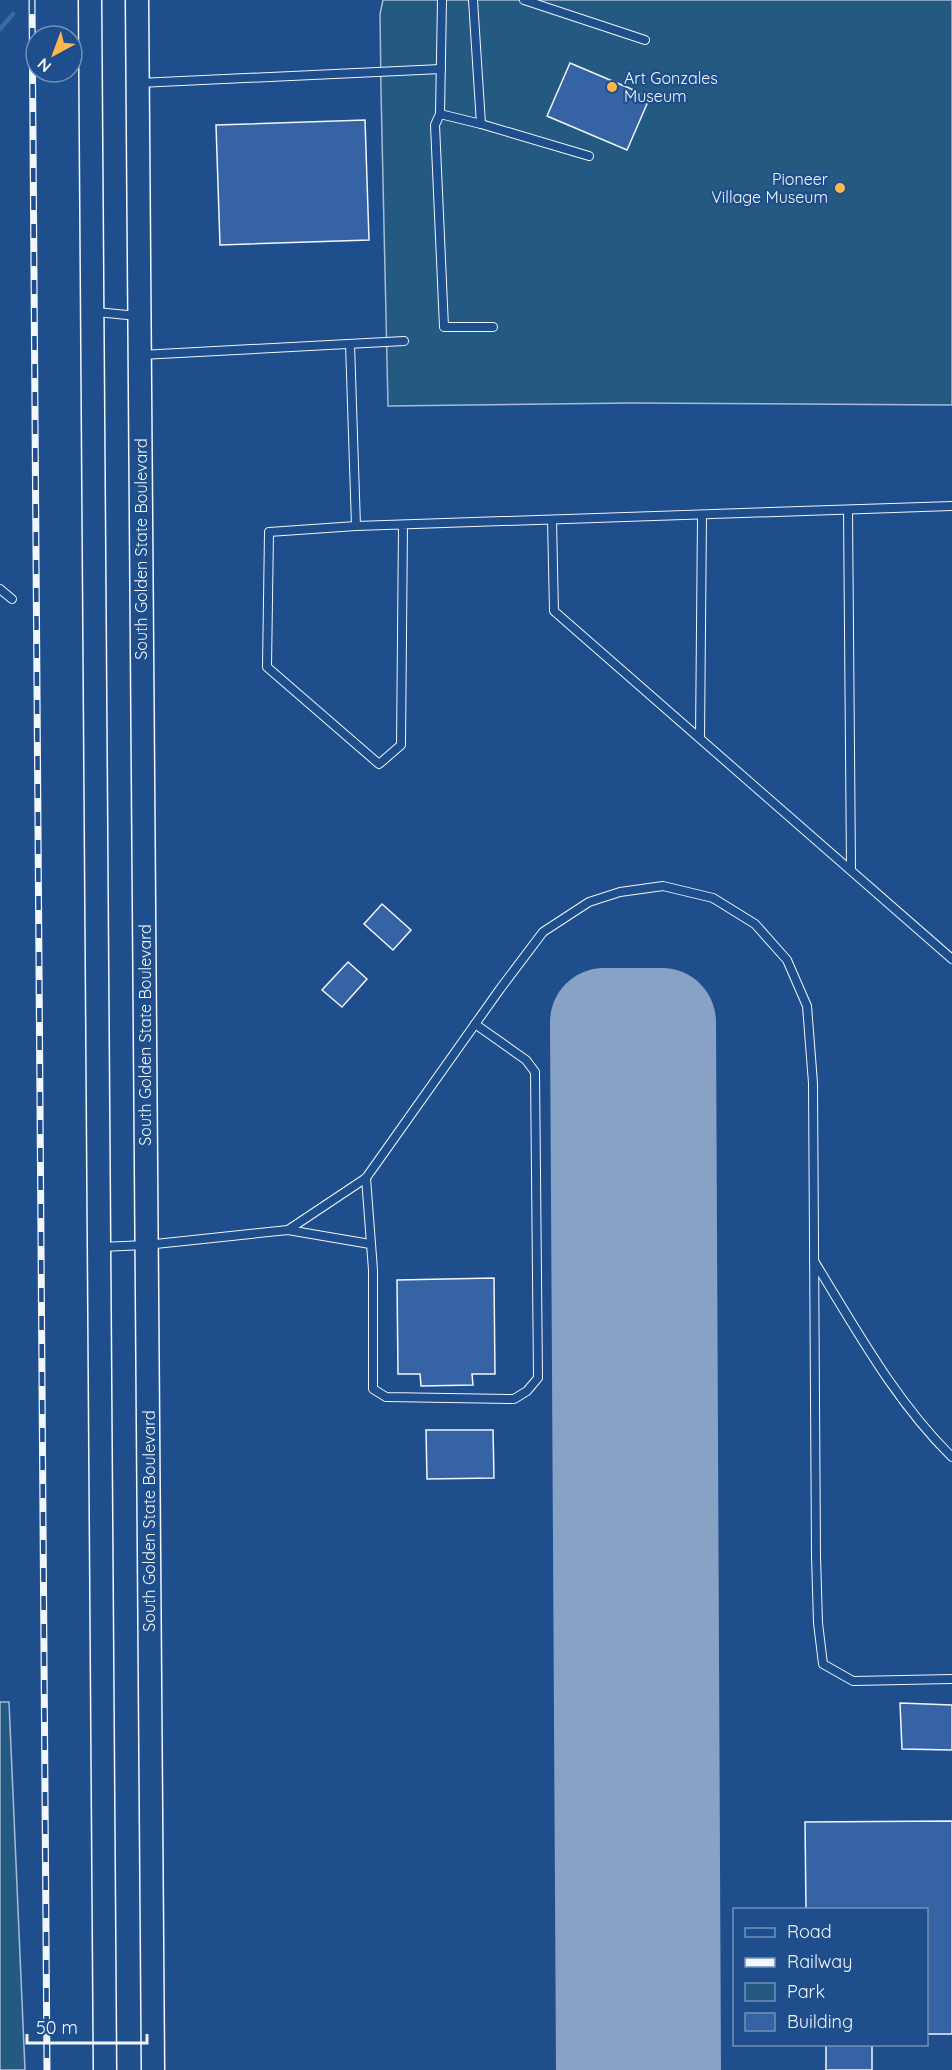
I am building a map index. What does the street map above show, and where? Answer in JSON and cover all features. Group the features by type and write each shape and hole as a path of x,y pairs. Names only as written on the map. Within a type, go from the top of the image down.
{"main road":[{"path":"90,0 105,2070"},
{"name":"South Golden State Boulevard","path":"137,0 153,2070"}],"lane":[{"path":"442,0 440,114 435,125 444,327 493,327"},
{"path":"473,0 481,124"},
{"path":"524,0 645,40"},
{"path":"137,83 441,69"},
{"path":"440,114 589,156"},
{"path":"92,312 139,316"},
{"path":"139,355 404,341"},
{"path":"350,344 356,526"},
{"path":"403,525 401,745 379,764 267,668 269,532 356,526 952,506"},
{"path":"848,510 851,870"},
{"path":"700,738 702,515"},
{"path":"552,520 554,611 952,959"},
{"path":"0,589 12,599"},
{"path":"288,1230 366,1178 543,932 589,902 620,892 663,886 713,898 755,924 787,960 807,1006 813,1083 816,1556 818,1623 823,1664 852,1681 952,1679"},
{"path":"366,1178 373,1270 373,1389 386,1397 514,1399 527,1391 538,1378 535,1072 526,1060 475,1024"},
{"path":"99,1247 146,1245 288,1230 370,1244"},
{"path":"814,1260 876,1361 930,1435 952,1457"}],"green space":[{"path":"383,0 952,0 952,405 631,403 388,406 380,14"},
{"path":"0,1702 9,1702 25,2070 0,2070"}],"building":[{"path":"570,63 650,97 627,150 547,116"},
{"path":"365,120 369,240 220,245 216,125"},
{"path":"382,904 411,930 393,950 364,924"},
{"path":"348,962 367,979 342,1007 322,990"},
{"path":"494,1278 495,1374 472,1374 473,1385 421,1386 420,1374 398,1374 397,1280"},
{"path":"426,1430 493,1430 494,1478 427,1479"},
{"path":"900,1703 952,1705 952,1750 902,1749"},
{"path":"952,1821 952,2034 928,2034 928,1908 806,1908 805,1822"},
{"path":"826,2046 872,2046 872,2070 826,2070"}],"waterway":[{"path":"0,29 13,14"}],"runway":[{"path":"610,2070 604,1022 662,1022 667,2070"}],"railway":[{"path":"32,0 47,2070"}],"place":[{"name":"Art Gonzales Museum","path":"612,87"},
{"name":"Pioneer Village Museum","path":"840,188"}]}
